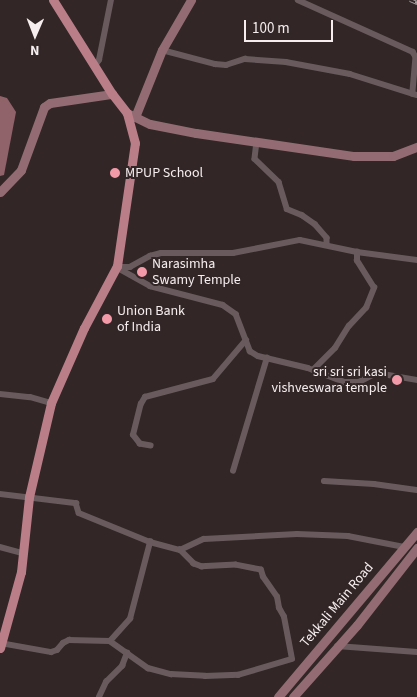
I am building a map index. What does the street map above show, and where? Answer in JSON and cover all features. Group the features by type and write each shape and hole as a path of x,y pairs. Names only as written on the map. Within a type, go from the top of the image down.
{"main road":[{"path":"53,0 112,94 131,115 162,127 366,157 393,156 417,147"},
{"path":"0,645 21,572 29,498 51,403 84,328 116,267 128,204 135,143 131,115 162,50 191,0"},
{"path":"0,192 21,170 44,108 50,103 112,94"},
{"name":"Tekkali Main Road","path":"278,697 417,532"},
{"name":"Tekkali Main Road","path":"295,697 357,625 417,548"}],"street":[{"path":"95,66 99,60 112,0"},
{"path":"162,50 214,64 226,65 245,59 286,62 350,74 415,95 416,57 413,52 298,0"},
{"path":"257,142 255,159 279,182 287,209 302,214 314,224 327,238 327,244"},
{"path":"116,267 130,267 150,256 161,253 234,253 300,240 327,244 357,252 417,260"},
{"path":"313,370 335,348 349,326 366,308 374,288 357,261 357,252"},
{"path":"116,267 150,286 223,305 236,314 250,351 258,356 313,370 344,382 359,382 377,373 417,380"},
{"path":"151,446 140,444 134,435 135,423 145,397 155,392 175,390 213,379 246,340"},
{"path":"233,471 267,358"},
{"path":"0,394 30,396 51,403"},
{"path":"324,481 347,484 374,484 417,490"},
{"path":"0,494 76,504 79,513 150,542 180,550 194,564 202,568 236,565 261,570 263,577 277,597 279,608 284,617 292,659 238,675 205,676 171,674 148,668 110,641 69,640 63,643 57,650 51,652 0,645"},
{"path":"180,550 204,539 297,534 348,536 404,547"},
{"path":"110,641 130,619 150,542"},
{"path":"0,547 23,554"},
{"path":"337,646 417,652"},
{"path":"99,697 106,682 122,666 127,653"}],"shaded area":[{"path":"0,96 7,98 16,112 4,175 0,176"}],"railway":[{"path":"410,0 417,3"}],"place":[{"name":"MPUP School","path":"115,173"},
{"name":"Narasimha Swamy Temple","path":"142,272"},
{"name":"Union Bank of India","path":"107,319"},
{"name":"sri sri sri kasi vishveswara temple","path":"397,380"}]}
